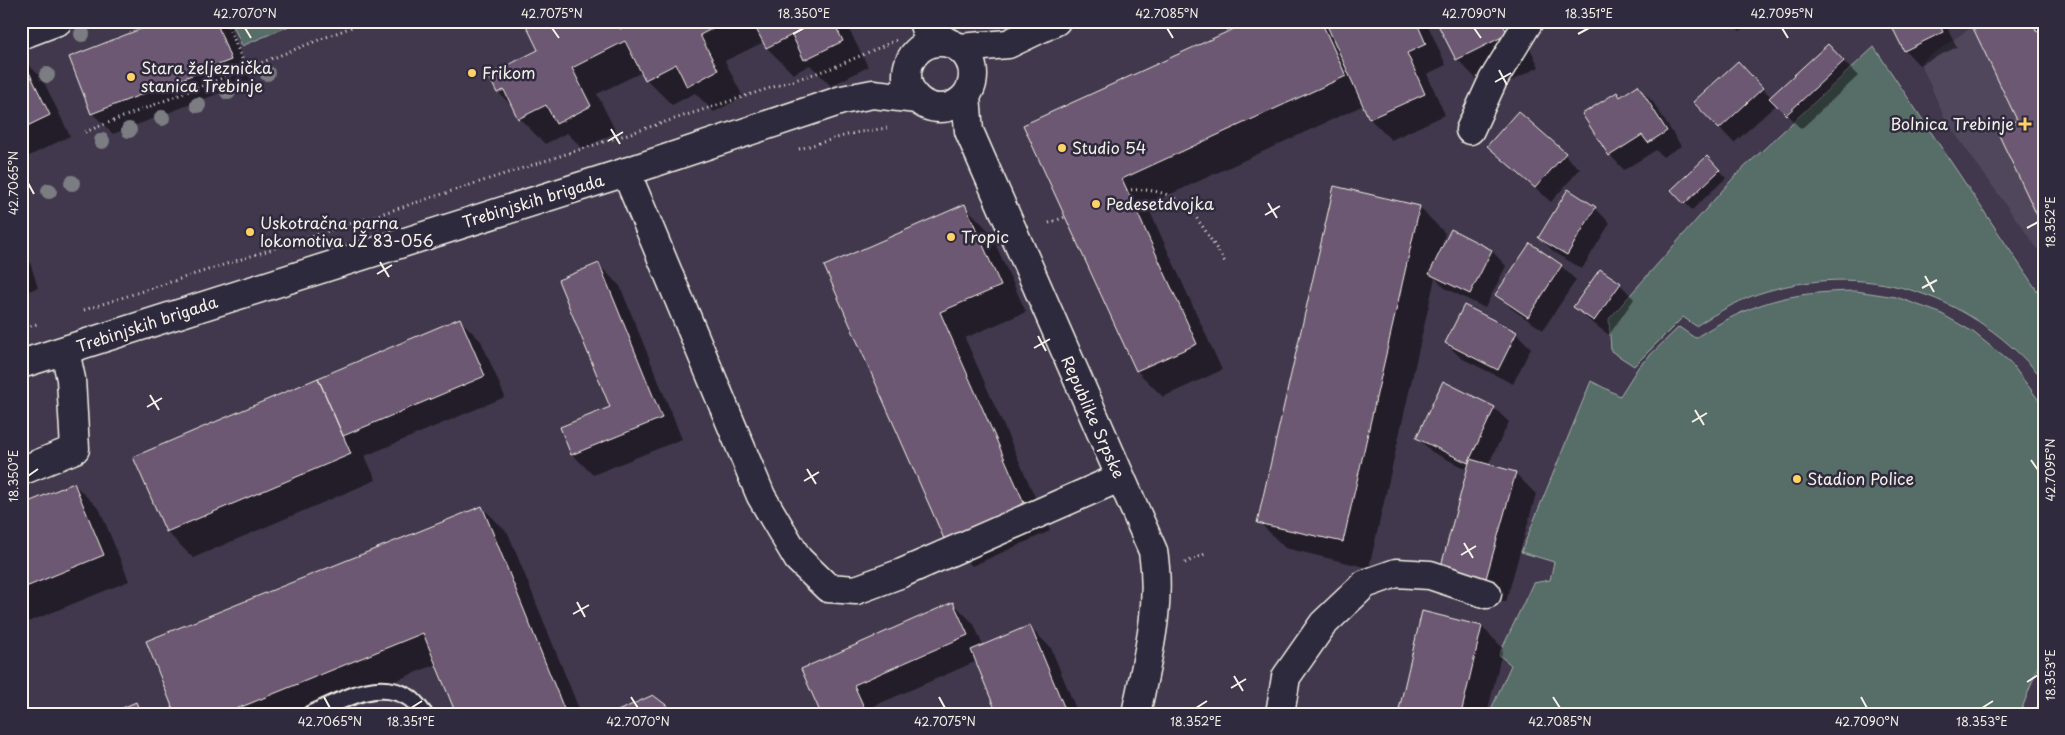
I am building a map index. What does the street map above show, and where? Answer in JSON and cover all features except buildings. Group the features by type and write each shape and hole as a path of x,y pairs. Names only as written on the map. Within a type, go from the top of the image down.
{"street":[{"path":"21,34 58,21"},
{"path":"919,42 907,80 917,99 926,106 962,97 1008,44 1056,21"},
{"path":"1470,130 1493,80 1529,21"},
{"path":"919,42 954,46 1008,44"},
{"path":"873,94 919,42"},
{"path":"954,46 972,66 974,76 962,97"},
{"path":"873,94 917,99"},
{"name":"Trebinjskih brigada","path":"21,364 626,172 842,100 873,94"},
{"name":"Republike Srpske","path":"962,97 969,131 1119,478 1153,551 1157,576 1156,613 1136,714"},
{"path":"626,172 762,496 798,559 828,588 856,590 902,573 1119,478"},
{"path":"21,471 75,449 71,379 65,351"},
{"path":"1280,714 1286,677 1323,624 1365,584 1396,573 1430,575 1487,594"}],"lane":[{"path":"311,714 365,691 382,689 409,697 424,714"}],"path":[{"path":"226,21 246,68"},
{"path":"85,132 367,21"},
{"path":"76,312 832,68 919,42"},
{"path":"792,151 854,133 896,126"},
{"path":"1126,190 1146,189 1166,193 1188,207 1225,262"},
{"path":"1049,223 1065,217"},
{"path":"21,329 40,324"}],"shaded area":[{"path":"1981,21 2044,21 2044,258 1946,121 1920,62"}],"green space":[{"path":"231,21 293,21 294,24 242,46"},
{"path":"1874,47 2044,301 2044,380 2016,351 1986,327 1954,307 1919,293 1883,284 1846,280 1807,283 1767,291 1748,297 1696,326 1683,317 1634,366 1611,351 1609,319 1736,175"},
{"name":"Stadion Police","path":"1856,291 1896,297 1940,313 1973,332 2010,362 2044,407 2044,650 2020,714 1489,714 1511,665 1499,655 1533,583 1550,580 1554,562 1521,552 1591,381 1620,396 1639,366 1679,327 1695,338 1735,316 1772,301 1811,294"},
{"path":"2044,689 2044,714 2035,714"}],"place":[{"name":"Frikom","path":"472,73"},
{"name":"Stara željeznička stanica Trebinje","path":"131,77"},
{"name":"Bolnica Trebinje","path":"2025,124"},
{"name":"Studio 54","path":"1062,148"},
{"name":"Pedesetdvojka","path":"1096,204"},
{"name":"Uskotračna parna lokomotiva JŽ 83-056","path":"250,232"},
{"name":"Tropic","path":"951,237"},
{"name":"Stadion Police","path":"1797,479"}]}
